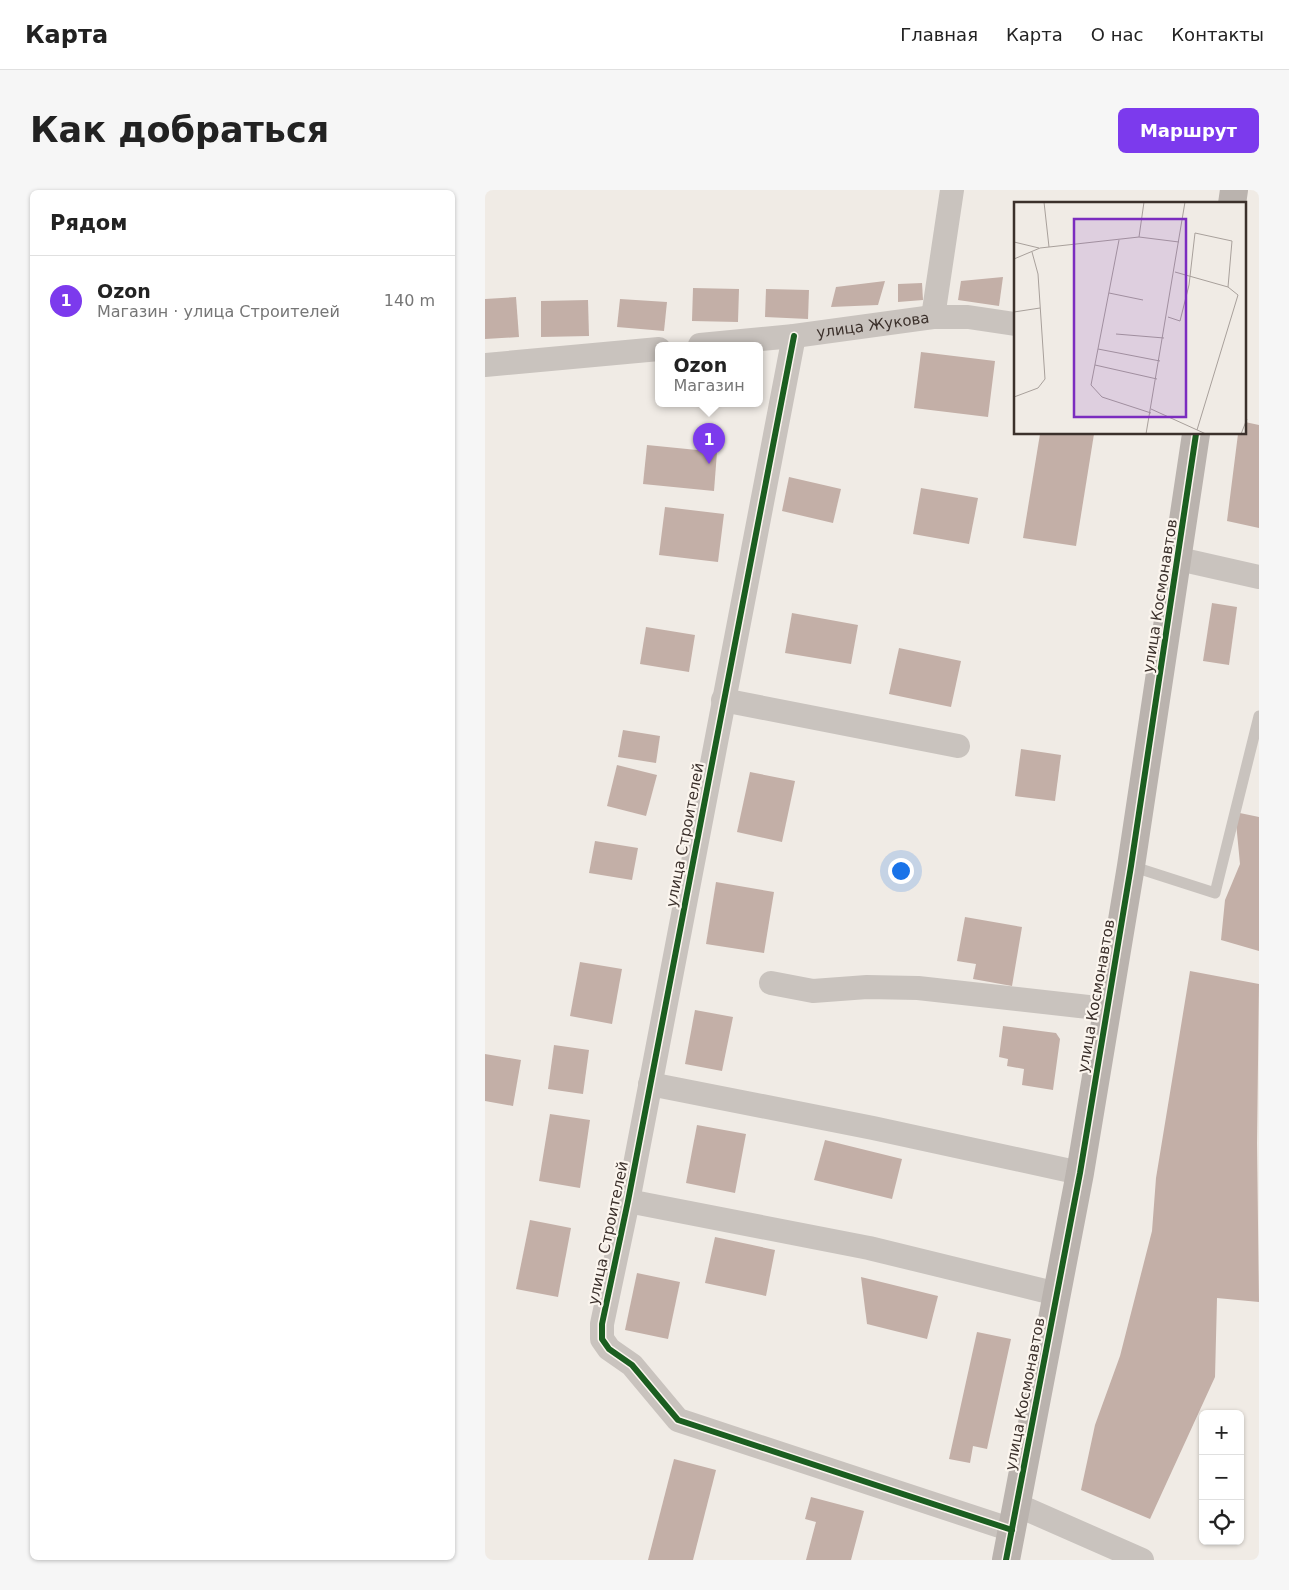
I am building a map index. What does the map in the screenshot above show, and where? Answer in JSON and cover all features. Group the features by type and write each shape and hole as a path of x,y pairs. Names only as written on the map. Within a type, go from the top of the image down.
{"street":[{"path":"933,317 952,190"},
{"name":"улица Жукова","path":"731,342 794,336 933,317 967,318 1014,324"},
{"name":"улица Строителей","path":"794,336 628,1201 602,1324 602,1339 609,1349 632,1365 678,1420 1015,1518"},
{"path":"485,366 655,349"},
{"name":"улица Космонавтов","path":"1006,1560 1079,1174 1131,866 1179,559 1196,435"},
{"path":"1179,559 1259,577"},
{"path":"723,700 959,746"},
{"path":"771,983 813,991 867,987 918,988 1106,1009"},
{"path":"650,1084 873,1128 1079,1174"},
{"path":"628,1201 869,1248 1057,1294"},
{"path":"1015,1518 1142,1560"}],"lane":[{"path":"1131,866 1215,893 1259,716"}],"building":[{"path":"1003,277 999,306 958,300 961,281"},
{"path":"885,281 878,305 831,307 836,287"},
{"path":"922,283 923,300 898,302 898,284"},
{"path":"693,288 739,289 738,322 692,321"},
{"path":"766,289 809,290 808,319 765,317"},
{"path":"516,297 519,337 485,339 485,299"},
{"path":"620,299 667,302 664,331 617,327"},
{"path":"588,300 589,336 541,337 541,301"},
{"path":"921,352 995,361 988,417 914,408"},
{"path":"1247,422 1259,425 1259,528 1227,521 1238,435 1247,435"},
{"path":"1040,435 1094,435 1076,546 1023,538"},
{"path":"647,445 717,452 714,491 643,484"},
{"path":"789,477 841,489 833,523 782,511"},
{"path":"921,488 978,498 969,544 913,534"},
{"path":"665,507 724,514 718,562 659,555"},
{"path":"1212,603 1237,607 1229,665 1203,661"},
{"path":"792,613 858,625 851,664 785,653"},
{"path":"646,627 695,635 689,672 640,664"},
{"path":"899,648 961,661 951,707 889,694"},
{"path":"623,730 660,736 656,763 618,757"},
{"path":"1021,749 1061,755 1055,801 1015,796"},
{"path":"617,765 657,775 646,816 607,806"},
{"path":"750,772 795,781 782,842 737,832"},
{"path":"1235,812 1259,817 1259,951 1221,940 1225,900 1240,864"},
{"path":"595,841 638,848 632,880 589,873"},
{"path":"716,882 774,892 764,953 706,944"},
{"path":"965,917 1022,927 1012,986 973,979 976,964 957,961"},
{"path":"580,962 622,969 612,1024 570,1016"},
{"path":"1190,971 1259,984 1257,1143 1259,1302 1217,1298 1215,1377 1150,1519 1081,1490 1095,1425 1120,1356 1152,1231 1156,1178"},
{"path":"695,1010 733,1017 722,1071 685,1064"},
{"path":"1003,1026 1056,1033 1060,1039 1053,1090 1022,1085 1024,1069 1007,1066 1008,1059 999,1057"},
{"path":"554,1045 589,1050 583,1094 548,1089"},
{"path":"485,1054 521,1060 513,1106 485,1101"},
{"path":"550,1114 590,1120 580,1188 539,1181"},
{"path":"697,1125 746,1134 735,1193 686,1183"},
{"path":"825,1140 902,1159 892,1199 814,1180"},
{"path":"530,1220 571,1228 558,1297 516,1289"},
{"path":"715,1237 775,1250 766,1296 705,1283"},
{"path":"637,1273 680,1282 668,1339 625,1330"},
{"path":"861,1277 938,1296 927,1339 867,1324"},
{"path":"977,1332 1011,1339 987,1449 973,1446 970,1463 949,1459"},
{"path":"674,1459 716,1470 693,1560 648,1560"},
{"path":"811,1497 864,1511 851,1560 806,1560 816,1522 805,1519"}],"cycle path":[{"path":"794,336 628,1201 602,1324 602,1339 609,1349 632,1365 678,1420 1012,1530"},
{"path":"1006,1560 1080,1173 1131,866 1196,435"}],"place":[{"name":"Ozon","path":"709,464"}]}
